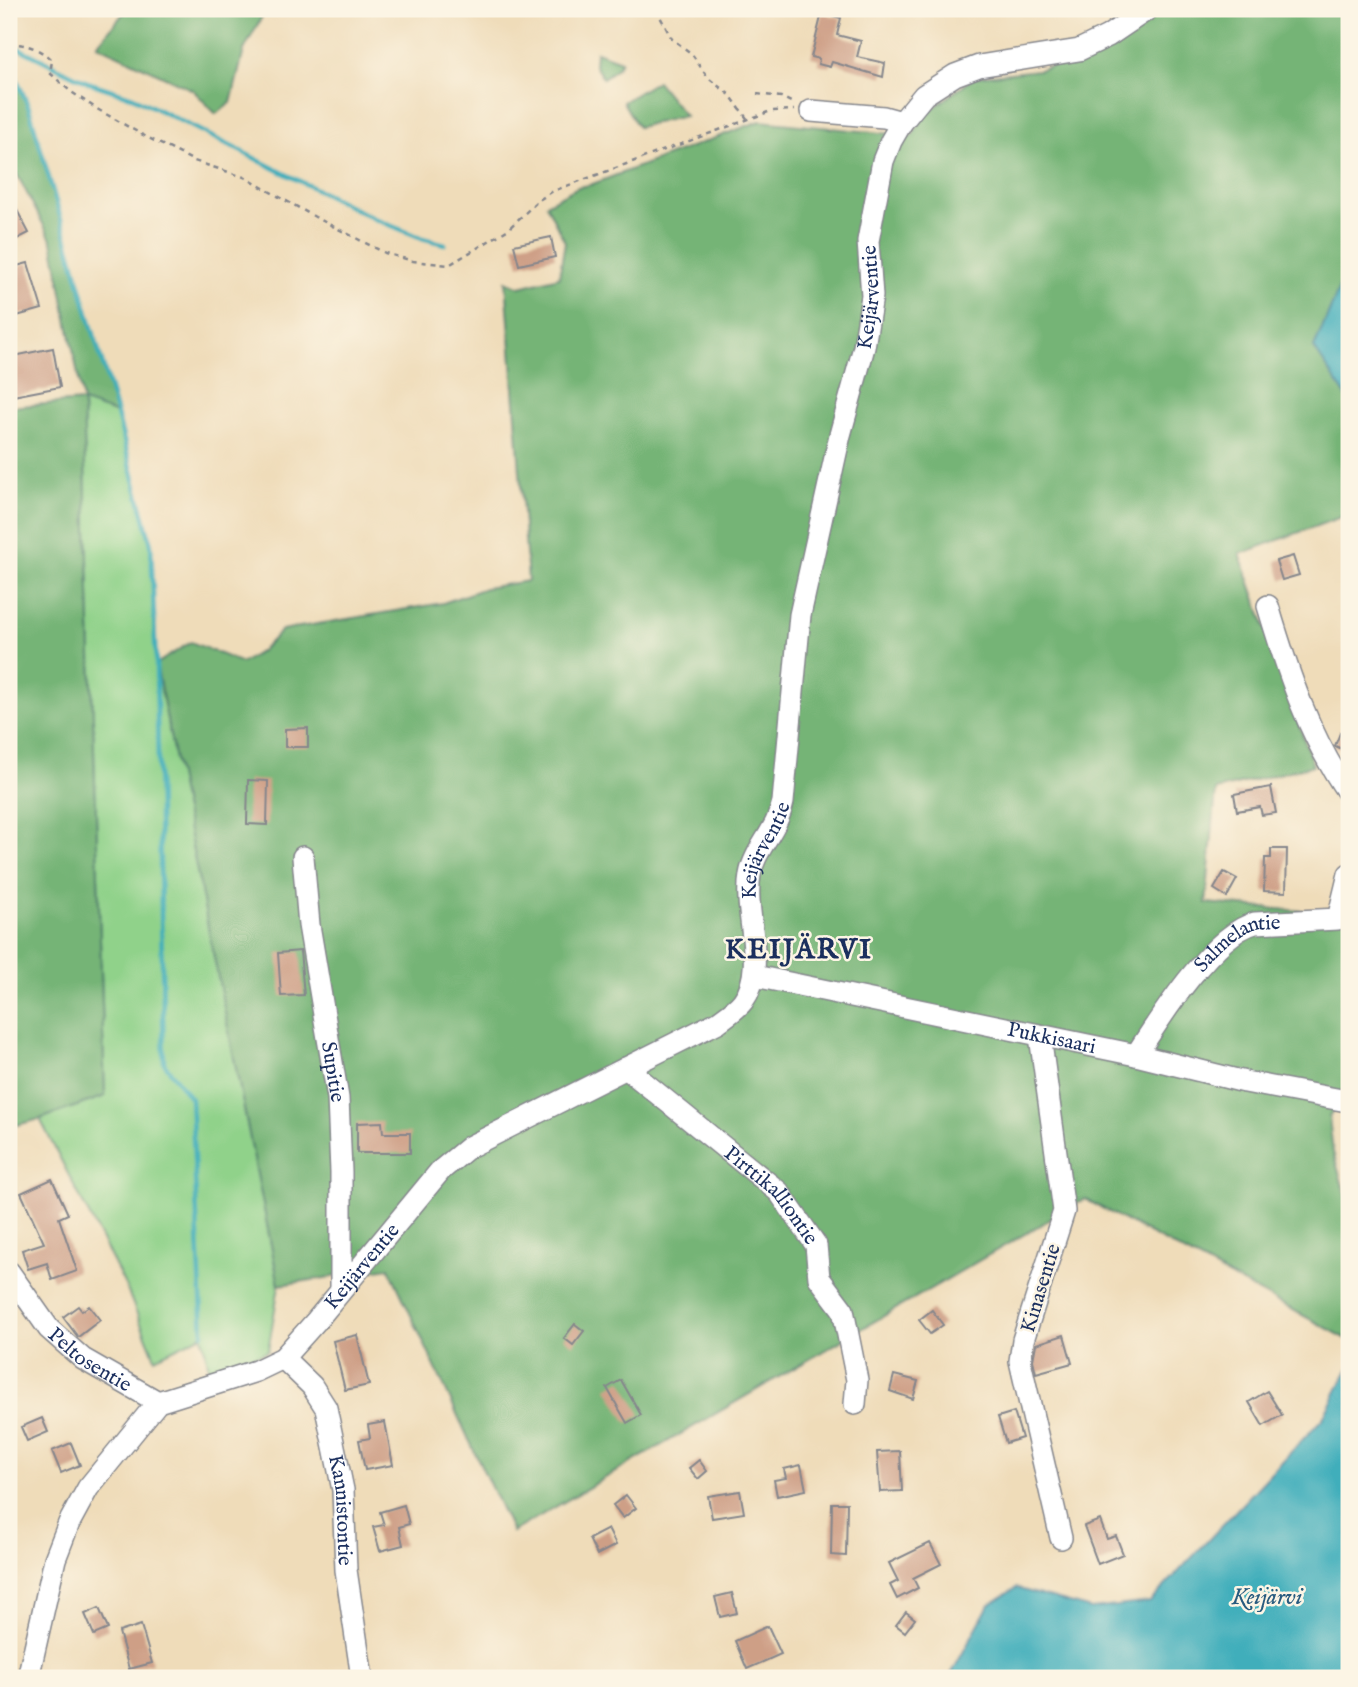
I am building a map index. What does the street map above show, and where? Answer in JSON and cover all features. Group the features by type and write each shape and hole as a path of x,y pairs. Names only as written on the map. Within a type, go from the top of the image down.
{"street":[{"name":"Keijärventie","path":"158,1402 256,1371 282,1358 440,1171 469,1147 718,1022 743,1001 755,976 750,875 759,853 780,818 800,615 840,435 864,348 872,296 868,241 883,161 891,141 902,122 924,95 955,75 979,66 1079,50 1108,36 1148,9"},
{"path":"811,111 884,117 902,122"},
{"path":"1268,606 1286,667 1311,730 1349,794"},
{"name":"Supitie","path":"303,857 309,925 338,1098 341,1290"},
{"name":"Salmelantie","path":"1136,1055 1180,989 1229,937 1243,926 1255,923 1338,919 1349,874"},
{"name":"Pukkisaari","path":"755,976 1136,1055 1245,1082 1347,1101"},
{"name":"Kinasentie","path":"1040,1036 1064,1211 1023,1340 1020,1361 1061,1538"},
{"name":"Pirttikalliontie","path":"626,1068 779,1192 816,1245 818,1278 842,1310 857,1380 855,1404"},
{"name":"Peltosentie","path":"9,1272 49,1329 83,1359 158,1402"},
{"name":"Kannistontie","path":"282,1358 312,1386 326,1408 343,1490 346,1570 362,1678"},
{"path":"28,1678 55,1559 68,1523 88,1488 158,1402"}],"path":[{"path":"656,9 672,39 692,54 708,78 730,95 748,120"},
{"path":"9,45 20,43 49,57 52,61 50,73 69,91 130,128 194,161 244,177 385,253 429,264 449,265 507,230 538,200 554,191 779,110 811,111"},
{"path":"757,94 781,97 811,111"}],"green space":[{"path":"127,9 266,9 244,50 231,103 216,114 193,90 97,45"},
{"path":"1162,9 1349,9 1349,265 1314,348 1349,400 1349,514 1240,554 1313,765 1216,790 1206,903 1349,915 1349,1080 1329,1117 1333,1152 1349,1207 1349,1340 1085,1199 512,1532 389,1268 279,1285 156,664 191,642 242,663 261,651 282,630 443,603 485,588 528,581 506,281 520,287 559,277 565,242 546,204 578,187 590,185 760,121 912,136 926,114 974,77 1038,70 1115,47"},
{"path":"596,52 621,61 617,68 603,78 595,66"},
{"path":"9,61 29,108 117,414 83,402 105,1096 9,1127 9,407 83,401 52,241 9,159"},
{"path":"657,81 685,116 638,127 623,102"},
{"path":"83,401 117,414 151,544 156,664 279,1285 268,1351 210,1374 202,1335 155,1358 126,1287 40,1119 105,1096"}],"water":[{"path":"1349,265 1349,400 1314,348"},
{"name":"Keijärvi","path":"1349,1368 1349,1678 949,1678 989,1605 1016,1588 1091,1609 1150,1602 1323,1418"}],"building":[{"path":"822,13 841,18 837,35 861,41 857,57 885,63 883,77 832,62 830,67 818,64 819,59 811,57"},
{"path":"9,195 29,233 9,243"},
{"path":"551,237 555,257 519,265 514,245"},
{"path":"28,263 42,309 13,317 9,302 9,268"},
{"path":"53,348 60,387 13,396 9,357"},
{"path":"1293,556 1299,575 1282,580 1276,561"},
{"path":"308,728 308,747 285,747 285,729"},
{"path":"1340,733 1349,736 1349,752 1335,746"},
{"path":"248,780 268,781 267,825 247,824"},
{"path":"1271,787 1276,813 1262,815 1260,807 1237,811 1234,794"},
{"path":"1271,849 1287,849 1286,892 1264,891 1265,858 1271,858"},
{"path":"1224,872 1237,879 1227,897 1214,889"},
{"path":"300,951 304,995 281,996 278,953"},
{"path":"382,1122 383,1133 410,1133 410,1153 357,1153 357,1123"},
{"path":"52,1179 68,1214 59,1218 77,1271 52,1280 47,1263 28,1269 22,1250 44,1243 21,1193"},
{"path":"78,1306 82,1311 89,1306 100,1320 78,1337 63,1317"},
{"path":"932,1310 943,1325 930,1334 919,1320"},
{"path":"575,1324 584,1331 573,1345 564,1338"},
{"path":"357,1335 369,1385 345,1390 333,1341"},
{"path":"1064,1335 1072,1363 1036,1373 1033,1360 1036,1344"},
{"path":"894,1375 918,1381 913,1399 890,1391"},
{"path":"621,1380 641,1415 627,1423 607,1388"},
{"path":"1267,1391 1282,1415 1263,1426 1249,1402"},
{"path":"1014,1412 1022,1438 1006,1443 998,1417"},
{"path":"42,1418 48,1432 27,1441 21,1427"},
{"path":"385,1422 393,1465 365,1470 359,1440 370,1438 368,1425"},
{"path":"71,1443 80,1465 61,1473 52,1451"},
{"path":"900,1451 902,1491 880,1492 877,1452"},
{"path":"699,1460 707,1471 698,1479 689,1468"},
{"path":"801,1465 806,1490 777,1496 774,1480 786,1478 784,1469"},
{"path":"740,1491 744,1513 712,1518 708,1496"},
{"path":"626,1495 636,1508 623,1518 613,1505"},
{"path":"832,1503 847,1503 846,1556 831,1555"},
{"path":"404,1505 409,1524 399,1527 403,1545 380,1551 373,1527 384,1525 380,1512"},
{"path":"1100,1520 1107,1539 1116,1536 1123,1554 1098,1564 1084,1526"},
{"path":"608,1529 616,1545 597,1555 589,1539"},
{"path":"930,1543 941,1564 913,1578 918,1588 897,1599 890,1585 898,1581 889,1563"},
{"path":"732,1593 737,1613 720,1617 715,1597"},
{"path":"99,1608 108,1629 94,1635 85,1614"},
{"path":"906,1612 915,1619 905,1632 896,1625"},
{"path":"141,1625 152,1663 129,1669 119,1632"},
{"path":"768,1626 781,1654 747,1669 735,1641"}],"waterway":[{"path":"9,51 18,48 87,82 133,97 377,220 445,244"},
{"path":"9,61 29,108 117,414 151,544 164,1063 191,1099 203,1334"}],"district":[{"name":"KEIJÄRVI","path":"799,948"}]}
